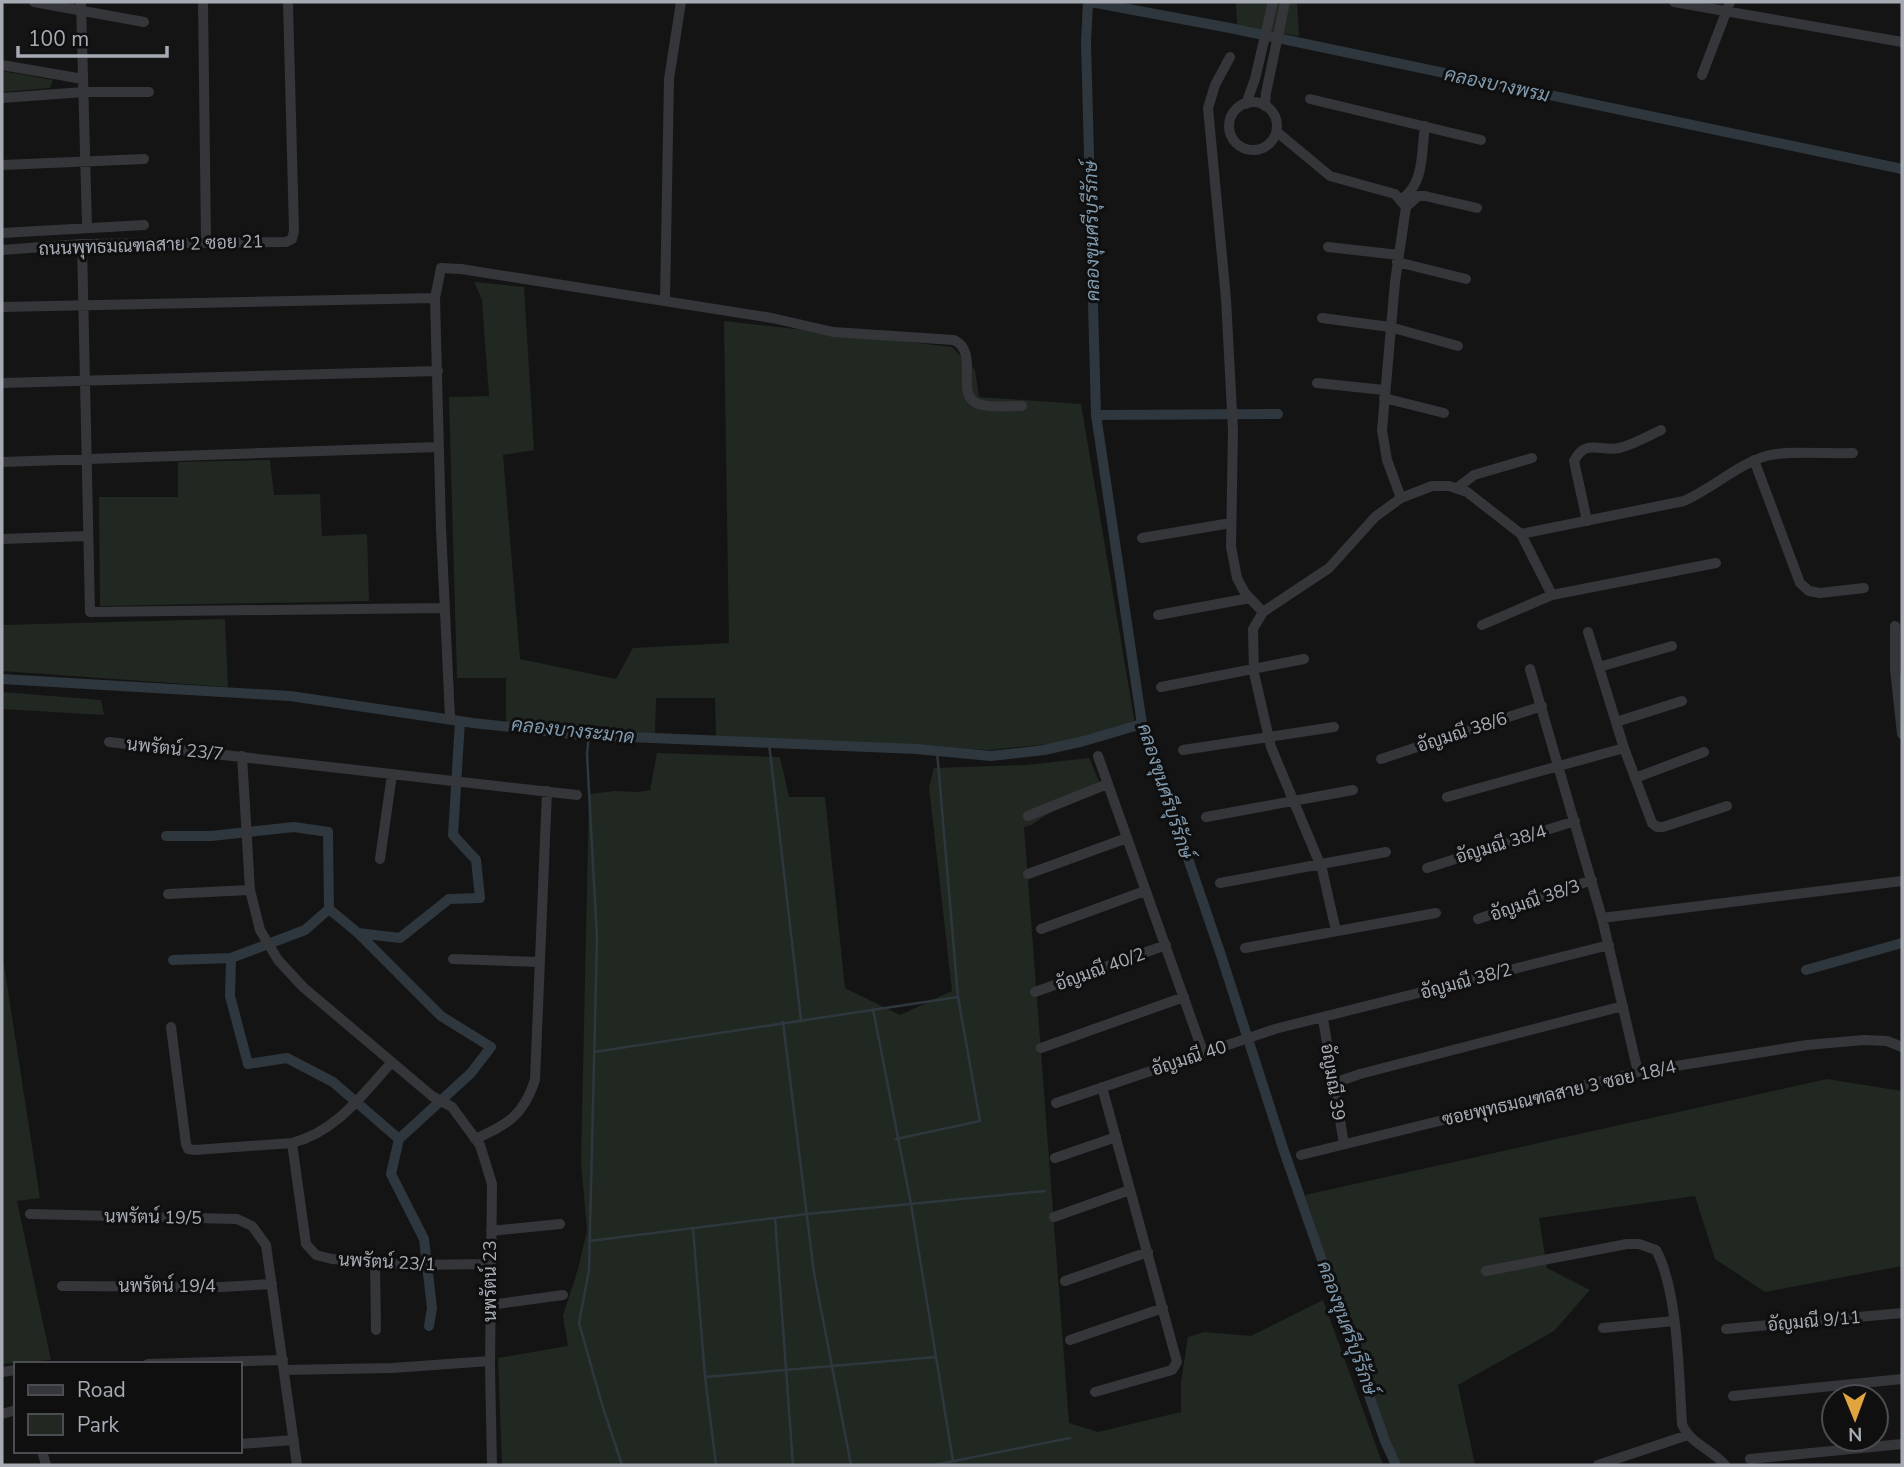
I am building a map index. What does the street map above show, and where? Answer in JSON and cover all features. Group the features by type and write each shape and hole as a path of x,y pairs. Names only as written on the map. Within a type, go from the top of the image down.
{"street":[{"path":"34,2 81,6 144,22"},
{"path":"203,2 206,241"},
{"name":"ถนนพุทธมณฑลสาย 2 ซอย 21","path":"2,250 82,244 286,242 292,239 294,231 288,2"},
{"path":"664,301 669,79 681,2"},
{"path":"1246,104 1255,79 1273,2"},
{"path":"1265,106 1285,2"},
{"path":"1674,2 1728,6 1902,42"},
{"path":"81,6 88,228"},
{"path":"1702,75 1728,6"},
{"path":"1230,57 1214,85 1208,108 1226,299 1233,430 1231,547 1237,578 1250,598 1264,612"},
{"path":"2,65 83,79"},
{"path":"2,98 84,92 149,92"},
{"path":"1310,99 1481,140"},
{"path":"1254,102 1265,106 1274,114 1276,132 1271,142 1258,150 1243,148 1231,137 1230,121 1233,113 1246,104 1254,102"},
{"path":"1401,498 1387,460 1382,430 1384,394 1404,203 1418,182 1425,126"},
{"path":"1276,132 1330,176 1395,194 1404,203"},
{"path":"2,165 145,159"},
{"path":"1404,203 1425,196 1477,208"},
{"path":"2,233 144,225"},
{"path":"82,244 90,612 444,608"},
{"path":"1328,247 1398,259 1466,279"},
{"path":"450,717 438,447 435,298 441,268 772,318 833,332 954,340 963,344 967,351 968,391 971,400 981,405 1022,406"},
{"path":"2,307 435,298"},
{"path":"1322,318 1390,327 1458,346"},
{"path":"2,383 438,371"},
{"path":"1317,383 1384,394 1444,413"},
{"path":"1587,521 1574,461 1579,452 1586,448 1618,448 1661,430"},
{"path":"2,462 438,447"},
{"path":"1521,534 1684,501 1754,460 1770,455 1853,453"},
{"path":"1457,488 1474,475 1532,458"},
{"path":"1754,460 1800,583 1809,591 1820,593 1864,588"},
{"path":"1336,931 1320,864 1269,737 1254,669 1253,629 1264,612 1329,568 1375,517 1401,498 1432,486 1449,486 1467,492 1521,534 1552,595"},
{"path":"1142,538 1231,523"},
{"path":"2,539 88,536"},
{"path":"1482,625 1552,595 1716,563"},
{"path":"1158,615 1250,598"},
{"path":"1895,626 1902,734"},
{"path":"1588,632 1624,748 1652,823 1657,827 1727,806"},
{"path":"1599,667 1672,646"},
{"path":"1161,687 1304,659"},
{"path":"1530,669 1592,880 1638,1072"},
{"path":"1616,722 1682,701"},
{"name":"อัญมณี 38/6","path":"1381,759 1542,706"},
{"path":"1183,750 1334,727"},
{"name":"นพรัตน์ 23/7","path":"109,742 577,795"},
{"path":"1447,797 1624,748"},
{"path":"1635,778 1704,752"},
{"path":"171,1027 188,1149 292,1143 321,1132 344,1115 392,1062 303,986 278,960 260,930 250,890 242,756"},
{"path":"1098,756 1184,997 1208,1051"},
{"path":"380,859 392,774"},
{"path":"1028,816 1107,785"},
{"path":"1206,817 1353,790"},
{"path":"475,1139 515,1117 529,1099 535,1080 547,791"},
{"name":"อัญมณี 38/4","path":"1426,867 1575,821"},
{"path":"1027,874 1127,838"},
{"path":"1220,883 1386,852"},
{"name":"อัญมณี 38/3","path":"1478,919 1592,880"},
{"path":"1602,918 1902,881"},
{"path":"168,894 250,890"},
{"path":"1041,929 1145,891"},
{"path":"1245,948 1436,913"},
{"name":"อัญมณี 40/2","path":"1035,992 1166,945"},
{"name":"อัญมณี 38/2","path":"1323,1019 1609,945"},
{"path":"453,959 540,962"},
{"path":"1041,1048 1184,997"},
{"path":"1334,1083 1623,1006"},
{"name":"อัญมณี 40","path":"1056,1103 1275,1029 1323,1019"},
{"name":"อัญมณี 39","path":"1323,1019 1344,1144"},
{"name":"ซอยพุทธมณฑลสาย 3 ซอย 18/4","path":"1301,1155 1638,1072 1807,1045 1864,1040 1887,1041 1902,1046"},
{"name":"นพรัตน์ 23","path":"392,1062 432,1096 452,1107 480,1146 492,1184 492,1465"},
{"path":"1095,1392 1172,1370 1177,1363 1102,1087"},
{"path":"1055,1158 1116,1137"},
{"name":"นพรัตน์ 23/1","path":"292,1143 306,1244 316,1255 332,1259 413,1265 490,1264"},
{"path":"1054,1217 1130,1190"},
{"name":"นพรัตน์ 19/5","path":"30,1214 237,1219 252,1226 266,1245 272,1284"},
{"path":"491,1231 560,1224"},
{"path":"1486,1271 1626,1244 1656,1250 1662,1261 1674,1321 1682,1424 1688,1435 1715,1454 1725,1465"},
{"path":"1066,1281 1148,1252"},
{"path":"375,1262 376,1330"},
{"path":"272,1284 298,1465"},
{"name":"นพรัตน์ 19/4","path":"62,1286 222,1287 272,1284"},
{"path":"490,1305 563,1295"},
{"path":"1070,1340 1163,1308"},
{"name":"อัญมณี 9/11","path":"1726,1329 1902,1313"},
{"path":"1603,1328 1674,1321"},
{"path":"242,1365 392,1368 490,1361"},
{"path":"1733,1396 1902,1379"},
{"path":"1598,1465 1631,1460 1688,1435"},
{"path":"242,1444 294,1440"},
{"path":"1750,1460 1902,1444"},
{"path":"32,1465 44,1460"}],"green space":[{"path":"1236,2 1297,2 1299,36 1237,26"},
{"path":"2,71 53,80 50,88 2,92"},
{"path":"474,282 524,287 534,450 503,455 520,659 616,679 633,648 729,643 724,321 952,347 975,370 979,397 1081,404 1136,730 1058,743 990,750 716,737 715,698 656,698 655,734 506,723 506,678 457,678 449,397 489,396 482,300"},
{"path":"270,460 274,495 320,494 322,536 367,534 369,601 100,606 99,497 178,497 178,462"},
{"path":"225,619 228,687 2,671 2,625"},
{"path":"2,692 101,700 104,715 2,709"},
{"path":"657,753 780,757 789,797 825,797 845,988 900,1015 952,991 929,787 934,768 1026,765 1089,758 1099,781 1024,827 1069,1423 1098,1432 1181,1412 1181,1382 1188,1337 1204,1332 1251,1336 1323,1300 1383,1465 502,1465 498,1358 568,1346 563,1316 587,1231 581,1163 589,794 650,790"},
{"path":"2,952 40,1198 17,1201 51,1360 2,1364"},
{"path":"1827,1079 1902,1091 1902,1266 1765,1292 1715,1259 1695,1196 1539,1218 1547,1268 1590,1290 1554,1331 1458,1385 1475,1465 1396,1465 1305,1195"}],"waterway":[{"name":"คลองขุนศรีบุรีรักษ์","path":"1088,2 1086,43 1096,415 1142,724 1284,1151 1385,1441 1396,1465"},
{"name":"คลองบางพรม","path":"1091,2 1230,28 1902,169"},
{"path":"1096,415 1278,414"},
{"name":"คลองบางระมาด","path":"2,679 290,696 473,723 582,735 916,749 991,756 1044,750 1142,724"},
{"path":"166,836 211,836 294,827 328,832 329,909 358,933 400,938 449,899 480,898 476,860 453,835 460,721"},
{"path":"589,735 587,754 597,938 589,1270 579,1323 622,1465"},
{"path":"769,743 801,1020"},
{"path":"896,1139 980,1121 958,997 937,751"},
{"path":"231,958 305,930 329,909"},
{"path":"358,933 441,1016 491,1047 471,1073 399,1139 391,1174 424,1239 432,1308 429,1326"},
{"path":"1806,970 1902,943"},
{"path":"173,960 231,958 230,996 248,1064 287,1058 333,1082 399,1139"},
{"path":"594,1052 958,997"},
{"path":"873,1009 911,1204 953,1461"},
{"path":"783,1022 814,1273 851,1465"},
{"path":"589,1241 807,1214 1045,1191"},
{"path":"775,1218 793,1465"},
{"path":"693,1228 705,1377 936,1357"},
{"path":"705,1377 716,1465"},
{"path":"934,1465 1070,1438"}]}
